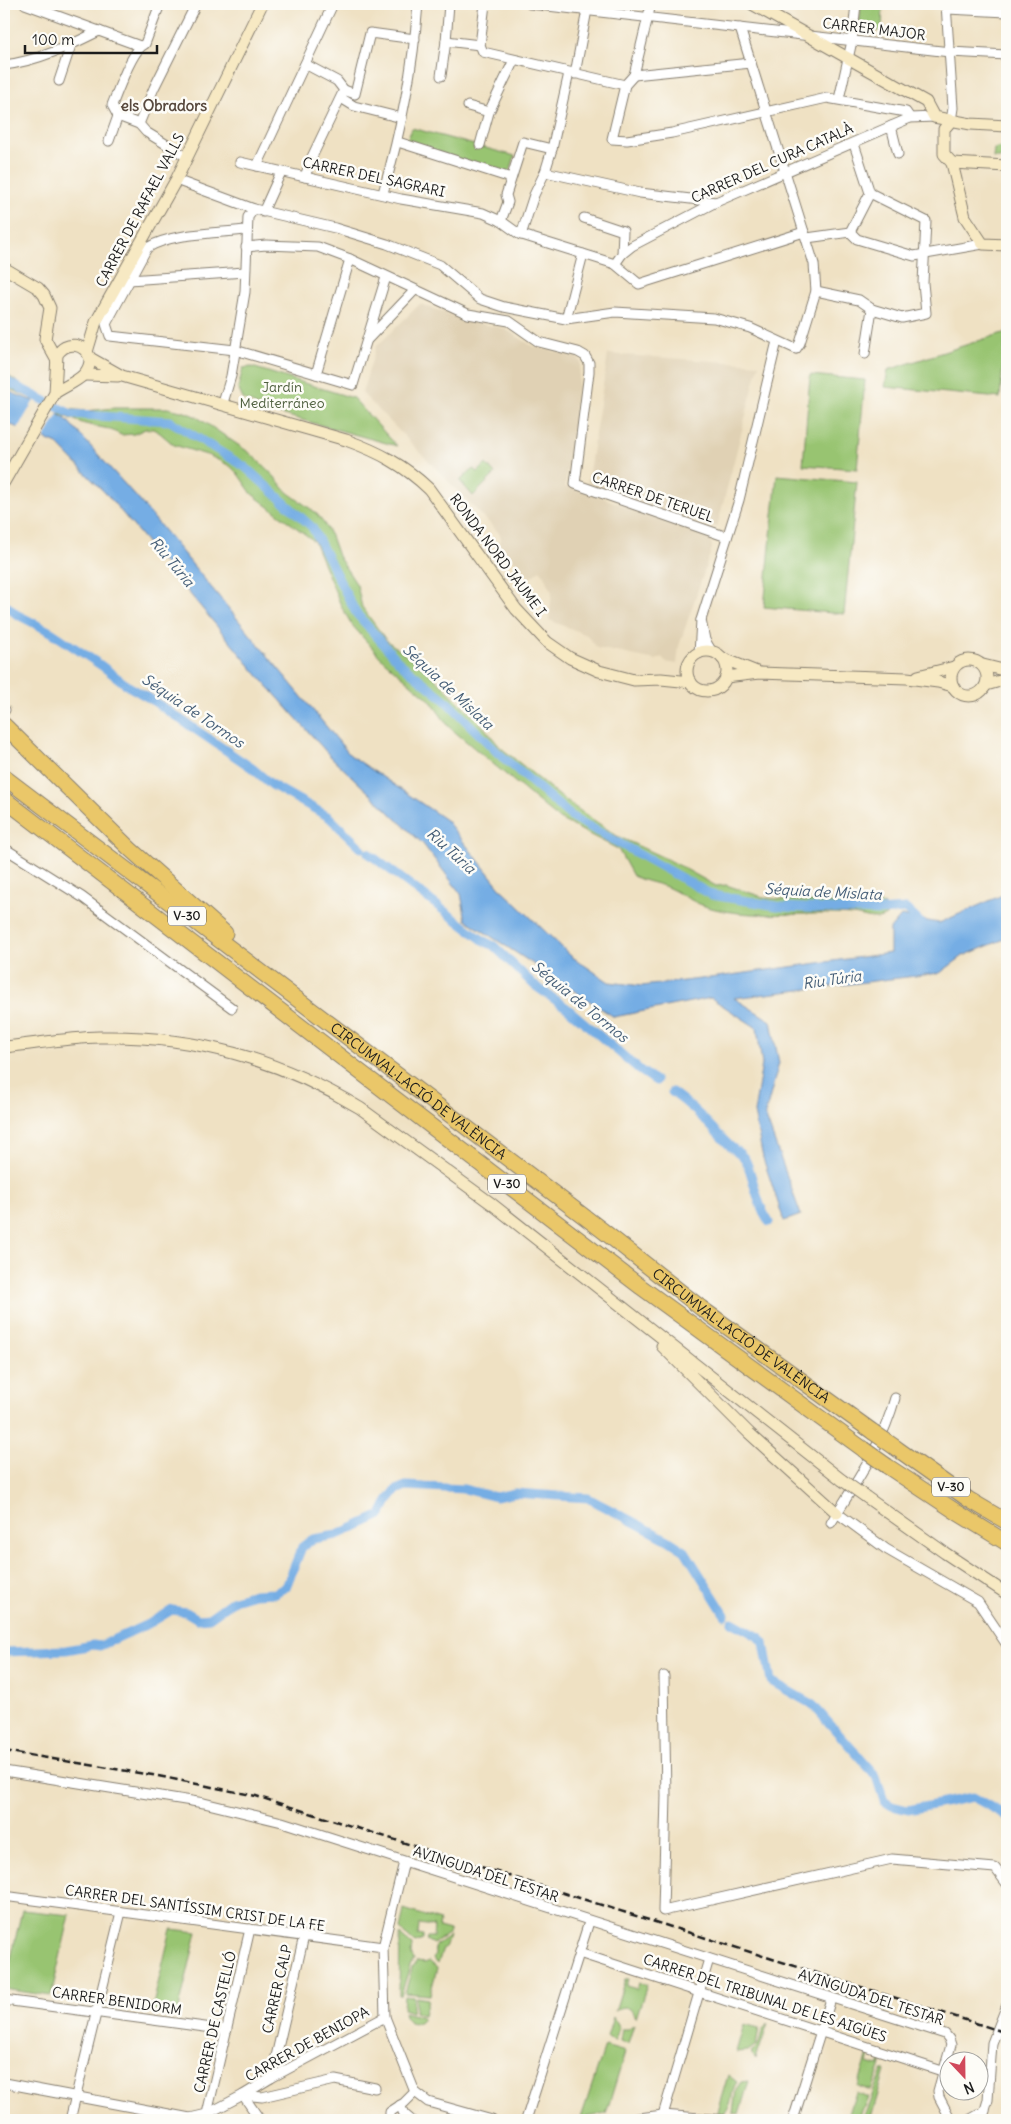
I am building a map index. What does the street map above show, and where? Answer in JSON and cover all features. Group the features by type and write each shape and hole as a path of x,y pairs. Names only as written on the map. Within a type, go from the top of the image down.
{"highway":[{"path":"4,715 130,849 230,938 308,1001 371,1056"},
{"name":"CIRCUMVAL·LACIÓ DE VALÈNCIA","path":"4,777 602,1230 701,1308 872,1432 968,1499 1007,1522"},
{"name":"CIRCUMVAL·LACIÓ DE VALÈNCIA","path":"4,799 665,1305 863,1449 958,1513 1007,1543"},
{"path":"958,1513 1007,1551"}],"street":[{"path":"25,4 31,8 140,46"},
{"path":"160,4 145,44 140,46 112,105 118,116 139,124 146,132 187,158"},
{"path":"139,124 154,88 196,4"},
{"name":"CARRER DE RAFAEL VALLS","path":"89,355 96,322 176,180 262,4"},
{"path":"256,166 333,4"},
{"path":"383,194 398,142 410,81 418,4"},
{"path":"441,76 449,4"},
{"path":"485,4 480,45 483,52 625,86"},
{"name":"CARRER MAJOR","path":"530,4 950,52 1007,55"},
{"path":"651,4 634,75 625,86 612,139 628,140 672,133 828,98 906,112 910,118"},
{"path":"752,4 926,102 934,117"},
{"path":"839,99 852,41 856,4"},
{"path":"984,244 965,217 952,163 944,154 944,129 951,120 953,108 946,6 1007,12"},
{"path":"521,235 552,149 587,10"},
{"path":"176,180 258,211 335,228 386,244 440,265 480,299 512,309 566,319 615,312 714,318 750,328 796,349 800,343 816,291 814,264 740,28"},
{"path":"4,65 16,63 71,45 98,31"},
{"path":"341,97 355,94 370,33 415,39"},
{"path":"446,41 480,45"},
{"path":"59,81 71,45"},
{"path":"480,145 489,112 514,60"},
{"path":"634,75 751,63"},
{"path":"305,64 337,81 341,97 311,159 305,177"},
{"path":"341,97 354,106 402,121"},
{"path":"468,106 489,112"},
{"path":"109,141 118,116"},
{"name":"CARRER DEL CURA CATALÀ","path":"615,264 622,254 632,246 716,202 854,144 910,118 934,117 971,124 1007,126"},
{"path":"891,126 898,154"},
{"path":"398,142 511,178"},
{"path":"501,221 508,202 506,195 523,142 552,149"},
{"path":"850,232 870,193 854,144"},
{"name":"CARRER DEL SAGRARI","path":"240,162 428,204 463,208 483,213 501,221 521,235 615,264"},
{"path":"952,163 1007,166"},
{"path":"223,403 231,376 245,292 246,230 248,218 258,211 280,172"},
{"path":"545,172 640,193 716,202"},
{"path":"816,291 859,300 872,308 902,318 926,313 923,283 926,221 870,193"},
{"path":"584,218 623,231 622,254"},
{"name":"CARRER DE RAFAEL VALLS","path":"235,350 116,338 110,336 107,332 106,324 147,248 157,242 246,230"},
{"path":"615,264 640,284 806,235 850,232 857,239 914,256 984,244 1007,244"},
{"path":"246,247 266,245 318,247 350,259 414,291 468,314 509,321 512,309"},
{"path":"566,319 586,255"},
{"path":"316,374 350,259"},
{"path":"4,268 38,288 44,295 50,308 45,339 56,364 65,378 122,376"},
{"path":"129,280 245,272"},
{"path":"235,350 353,384 386,277"},
{"path":"366,341 414,291"},
{"path":"865,354 872,308"},
{"path":"373,319 384,322"},
{"name":"CARRER DE TERUEL","path":"509,321 539,342 578,352 584,356 588,363 589,372 575,484 727,537"},
{"name":"CARRER DE RAFAEL VALLS","path":"67,347 96,322"},
{"path":"47,323 49,332 67,347"},
{"path":"698,654 701,620 738,500 777,341"},
{"path":"54,396 56,364 67,347 78,345 89,355 122,376"},
{"path":"4,482 54,396 89,370 89,355"},
{"name":"RONDA NORD JAUME I","path":"122,376 223,403 346,440 380,453 414,474 429,489 516,609 547,642 570,658 599,671 634,680 661,679 691,682"},
{"path":"701,620 705,640 717,655 726,664 726,677 721,686 708,691 701,690 691,682 688,670 693,658 698,654 717,655 759,672"},
{"path":"907,678 954,667 969,659 983,665 1007,671"},
{"path":"954,667 951,676 953,686 957,691 968,696 979,694 986,685 988,675 983,665"},
{"name":"RONDA NORD JAUME I","path":"661,679 688,670"},
{"path":"726,677 759,672 907,678 953,686"},
{"path":"986,685 1007,679"},
{"path":"4,848 82,897 232,1008"},
{"path":"4,1047 96,1037 138,1037 188,1042 223,1049 266,1062 360,1108 492,1204 842,1480 944,1553 1007,1594"},
{"path":"4,1052 29,1044"},
{"path":"645,1326 668,1352 729,1413 793,1474 838,1512 886,1549 978,1602 1007,1646"},
{"path":"831,1523 873,1455 887,1424 894,1398"},
{"path":"664,1676 666,1796 662,1911 892,1859 995,1868 1007,1884"},
{"name":"AVINGUDA DEL TESTAR","path":"4,1771 204,1803 282,1822 589,1922 945,2034 949,2039 950,2045 948,2052"},
{"path":"404,1862 383,1947 385,2018 415,2092 428,2102 492,2120"},
{"name":"CARRER DEL SANTÍSSIM CRIST DE LA FE","path":"4,1896 383,1947"},
{"path":"70,2120 121,1912"},
{"path":"526,2120 589,1922"},
{"name":"CARRER DE CASTELLÓ","path":"206,2117 250,1929"},
{"name":"CARRER CALP","path":"271,2078 304,1936"},
{"name":"CARRER DEL TRIBUNAL DE LES AIGÜES","path":"579,1953 821,2030 938,2070"},
{"path":"663,2115 709,1959"},
{"path":"793,2120 831,1998"},
{"name":"CARRER BENIDORM","path":"4,2000 227,2030"},
{"path":"982,2120 988,2100 992,2043 1007,2005"},
{"name":"CARRER DE BENIOPA","path":"206,2117 271,2078 385,2018"},
{"path":"243,2095 262,2097 335,2080 375,2088"},
{"path":"4,2083 190,2118 206,2117"},
{"path":"390,2120 390,2112 415,2092"},
{"path":"243,2095 258,2119"},
{"path":"942,2102 951,2120"},
{"path":"400,2105 404,2114 411,2120"},
{"path":"969,2120 984,2111"},
{"path":"624,2120 663,2115 724,2120"},
{"path":"224,2120 258,2119"}],"shaded area":[{"path":"420,304 467,321 504,328 532,346 577,357 581,362 565,487 587,492 707,536 711,541 712,548 679,646 677,664 665,662 662,657 656,660 597,648 587,635 549,620 552,592 545,576 540,570 530,578 498,544 501,540 500,534 362,393 376,347"},
{"path":"608,354 759,364 717,527 587,484"}],"green space":[{"path":"861,4 883,4 882,31 859,30"},
{"path":"412,128 515,156 509,175 406,142"},
{"path":"1007,145 1007,158 993,158 994,149"},
{"path":"1006,332 1000,398 885,387 888,370"},
{"name":"Jardín Mediterráneo","path":"252,367 353,398 397,446 269,411 243,399 238,388 243,368"},
{"path":"4,373 35,394 68,409 86,411 114,408 168,408 185,412 197,417 250,453 274,476 287,492 315,512 322,520 331,536 338,556 357,585 362,607 386,640 441,684 483,726 500,747 566,801 617,836 673,862 716,886 726,885 766,898 828,903 878,903 887,907 888,914 880,919 871,919 834,914 746,914 728,912 705,906 669,888 633,876 618,849 559,819 449,727 430,700 383,660 352,625 342,608 314,541 252,494 230,466 210,456 174,445 153,429 121,435 109,429 85,424 61,415 29,397 4,387"},
{"path":"810,375 865,380 857,469 803,465"},
{"path":"486,464 495,474 473,496 460,481 473,469 478,472"},
{"path":"777,475 857,482 844,614 764,607"},
{"path":"404,1909 440,1921 439,1927 450,1930 449,1933 433,1944 426,1940 427,1937 433,1937 434,1926 419,1924 418,1935 423,1936 423,1940 415,1943 400,1930"},
{"path":"22,1910 70,1915 51,1996 4,1989"},
{"path":"171,1929 197,1932 178,2013 152,2009"},
{"path":"400,1935 412,1945 411,1954 414,1960 410,1966 401,1995 399,1995"},
{"path":"449,1936 438,1964 433,1959 435,1954 434,1946"},
{"path":"429,1961 437,1968 430,1995 405,1993 412,1968 417,1962 425,1963"},
{"path":"625,1979 628,1979 626,1986 637,1989 639,1983 647,1985 636,2018 628,2008 615,2011"},
{"path":"404,1996 414,1997 412,2012 403,2009"},
{"path":"416,1997 428,1999 424,2015 415,2012"},
{"path":"404,2012 423,2017 419,2022 412,2023 405,2016"},
{"path":"613,2017 619,2028 615,2040 607,2037"},
{"path":"634,2024 628,2044 620,2041 622,2029 628,2029"},
{"path":"744,2024 759,2028 756,2045 748,2051 736,2052"},
{"path":"768,2024 756,2059 751,2053 758,2045 763,2030"},
{"path":"605,2046 625,2052 606,2114 581,2118"},
{"path":"868,2055 870,2056 868,2063 879,2066 883,2061 871,2091 858,2086"},
{"path":"882,2071 885,2071 870,2120 862,2120"},
{"path":"728,2075 737,2082 733,2090 730,2106 724,2113 717,2112"},
{"path":"749,2081 739,2114 733,2113 736,2089 741,2082"},
{"path":"856,2092 868,2097 858,2120 847,2120"}],"water":[{"name":"Riu Túria","path":"4,390 36,402 66,419 139,500 350,755 446,820 502,890 571,956 609,982 642,986 890,953 890,929 901,916 939,923 1007,893 1007,938 963,956 940,973 734,998 771,1021 779,1063 765,1115 801,1215 784,1221 763,1158 754,1113 762,1064 757,1028 711,998 614,1017 466,920 461,894 423,844 330,756 256,673 109,497 57,444 4,422"}],"pier":[{"path":"35,399 59,412 43,441 17,430"}],"waterway":[{"name":"Séquia de Mislata","path":"4,380 71,414 170,421 245,467 312,527 356,613 401,664 444,699 498,753 572,817 712,895 783,907 880,911 906,909 925,927"},
{"name":"Séquia de Tormos","path":"4,603 16,614 51,632 102,666 128,686 149,698 252,768 272,785 329,817 361,848"},
{"name":"Séquia de Tormos","path":"368,853 484,941 494,946 534,985 567,1008 641,1071 656,1081"},
{"name":"Séquia de Tormos","path":"672,1092 681,1098 745,1159 758,1200 769,1222"},
{"path":"4,1652 66,1650 93,1645 100,1646 152,1622 172,1610 186,1612 198,1619 209,1618 234,1600 254,1594 275,1593 286,1587 302,1547 313,1539 337,1535 381,1515 396,1490 406,1486 464,1489 496,1497 515,1493 588,1498 668,1540 685,1551 725,1615"},
{"path":"732,1622 759,1637 764,1643 771,1681 813,1705 876,1776 884,1801 892,1806 908,1810 973,1797 1007,1816"}],"railway":[{"path":"4,1751 158,1776 256,1796 1007,2033"}],"district":[{"name":"els Obradors","path":"164,106"}]}
